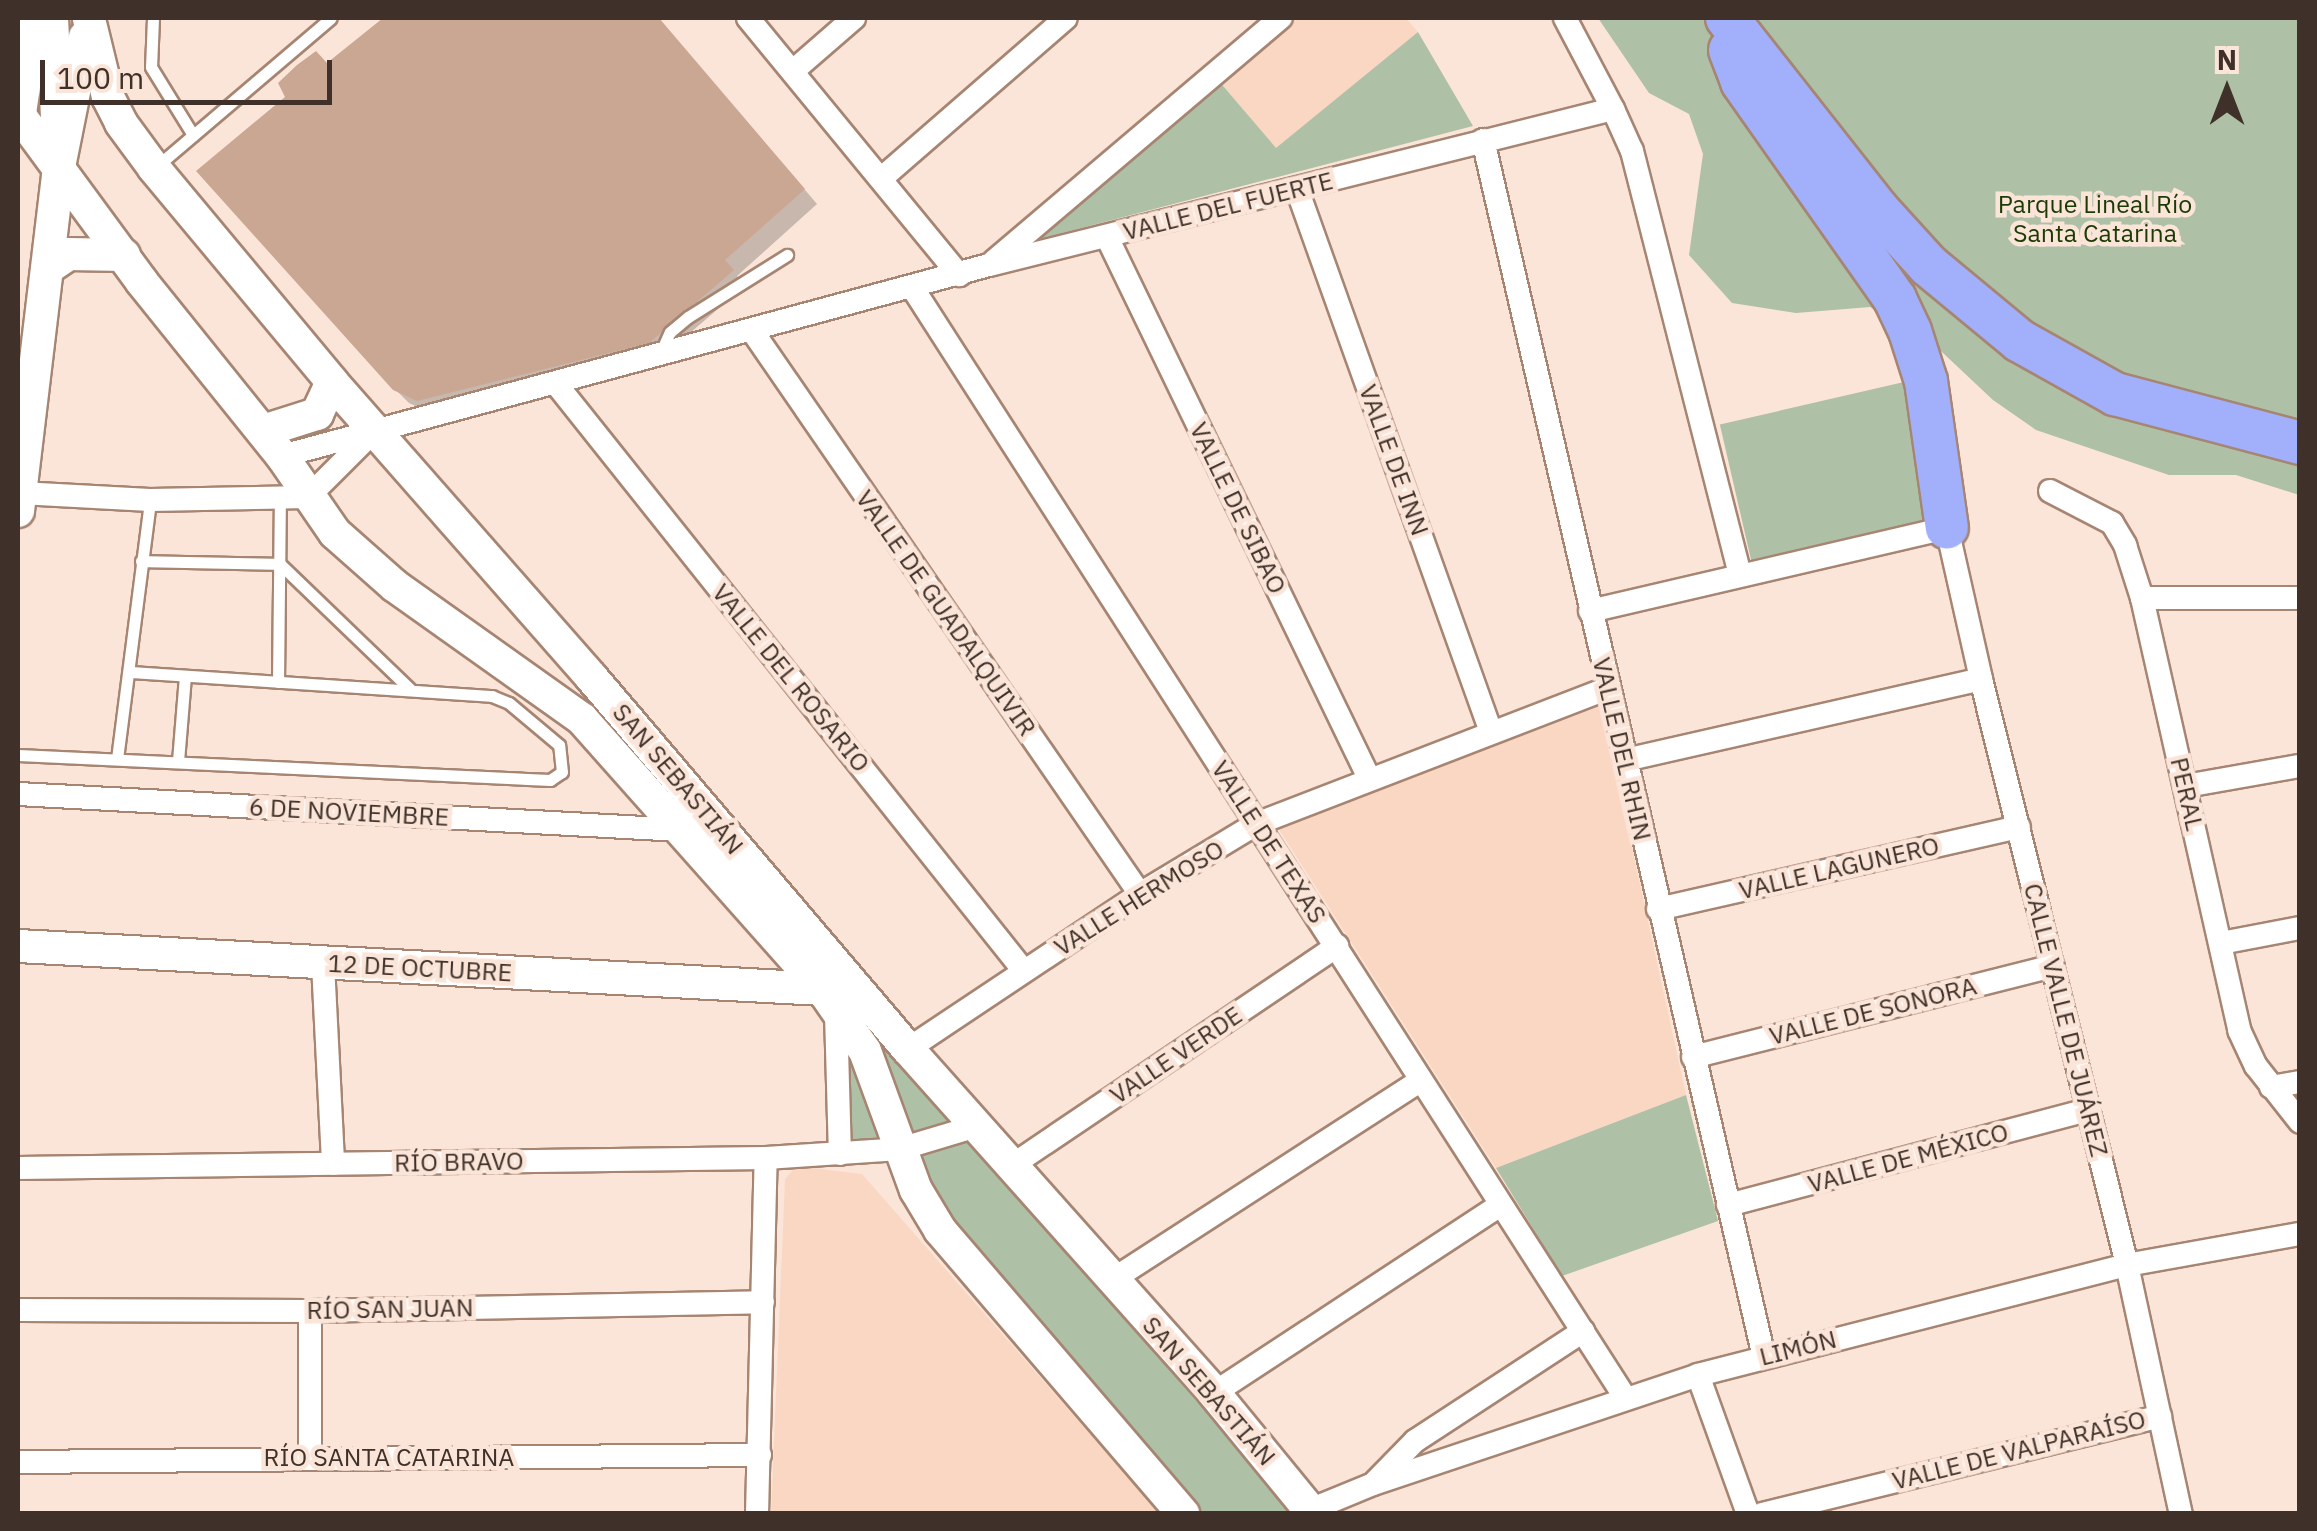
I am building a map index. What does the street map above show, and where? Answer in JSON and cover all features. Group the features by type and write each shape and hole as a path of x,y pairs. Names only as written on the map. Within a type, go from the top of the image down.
{"highway":[{"path":"1716,18 1742,82 1887,287 1910,331 1926,381 1947,528"},
{"path":"1727,18 1878,210 1928,264 2020,341 2115,394 2188,417 2300,443"}],"main road":[{"path":"18,118 34,18"},
{"path":"52,18 59,167"},
{"path":"19,502 59,167 89,18"},
{"name":"SAN SEBASTIÁN","path":"89,18 108,97 154,168 332,382 908,1049 980,1125 1214,1393 1312,1512"},
{"name":"SAN SEBASTIÁN","path":"18,118 273,444 294,498 362,560 582,719 829,997 865,1051 921,1200 960,1255 1184,1514"},
{"path":"48,268 69,254 124,255"},
{"path":"273,444 316,414 332,382"},
{"name":"12 DE OCTUBRE","path":"18,946 829,997"}],"street":[{"path":"748,18 959,275"},
{"path":"793,71 854,18"},
{"path":"883,178 1066,18"},
{"path":"989,265 1281,18"},
{"path":"1565,18 1632,151 1740,574"},
{"name":"VALLE DEL FUERTE","path":"273,444 376,430 557,385 989,265 1613,109"},
{"name":"VALLE DEL RHIN","path":"1483,140 1764,1357"},
{"name":"VALLE DE INN","path":"1297,189 1491,732"},
{"name":"VALLE DE SIBAO","path":"1107,237 1369,778"},
{"name":"VALLE DE TEXAS","path":"912,287 1625,1397"},
{"name":"VALLE DE GUADALQUIVIR","path":"752,332 1140,894"},
{"name":"VALLE DEL ROSARIO","path":"557,385 1024,971"},
{"path":"19,502 294,498 376,430"},
{"name":"PERAL","path":"2050,492 2112,523 2125,544 2142,598 2239,1030 2271,1087 2300,1122"},
{"path":"1590,611 1947,528"},
{"name":"CALLE VALLE DE JUÁREZ","path":"1947,528 1980,679 2127,1265 2182,1514"},
{"path":"2142,598 2300,598"},
{"path":"1625,760 1980,679"},
{"name":"VALLE HERMOSO","path":"908,1049 1140,894 1256,824 1609,688"},
{"path":"2186,786 2300,766"},
{"name":"6 DE NOVIEMBRE","path":"18,794 681,830"},
{"name":"VALLE LAGUNERO","path":"1658,910 2019,827"},
{"path":"2221,944 2300,928"},
{"name":"VALLE VERDE","path":"1014,1164 1336,946"},
{"path":"323,964 333,1164"},
{"name":"VALLE DE SONORA","path":"1693,1057 2053,966"},
{"path":"829,997 840,1154"},
{"path":"1112,1280 1420,1081"},
{"path":"2271,1087 2300,1082"},
{"name":"VALLE DE MÉXICO","path":"1728,1205 2088,1110"},
{"name":"RÍO BRAVO","path":"18,1168 766,1158 900,1149 980,1125"},
{"path":"757,1514 766,1158"},
{"path":"1214,1393 1500,1205"},
{"name":"LIMÓN","path":"1312,1512 1373,1484 1698,1375 2127,1265 2300,1234"},
{"name":"RÍO SAN JUAN","path":"18,1310 310,1311 762,1302"},
{"path":"310,1311 310,1457"},
{"path":"1373,1484 1415,1440 1583,1331"},
{"path":"1698,1375 1748,1514"},
{"name":"VALLE DE VALPARAÍSO","path":"1762,1514 2160,1416"},
{"name":"RÍO SANTA CATARINA","path":"18,1462 760,1455"}],"lane":[{"path":"153,18 151,67 193,135"},
{"path":"154,168 331,18"},
{"path":"658,358 670,332 688,317 787,255"},
{"path":"278,682 280,564 294,498"},
{"path":"116,760 150,500"},
{"path":"141,562 280,564 410,689"},
{"path":"18,755 550,780 562,772 559,745 509,703 492,696 129,672"},
{"path":"178,761 185,676"}],"shaded area":[{"path":"1293,18 1406,18 1418,32 1276,149 1218,80"},
{"path":"1601,706 1686,1095 1496,1168 1278,828"},
{"path":"796,1166 862,1174 1159,1513 771,1514 785,1179"}],"green space":[{"name":"Parque Lineal Río Santa Catarina","path":"1598,18 2299,18 2299,495 2236,475 2169,475 2036,430 1993,400 1927,338 1870,307 1796,313 1732,303 1689,255 1703,154 1689,114 1649,93"},
{"path":"1418,32 1473,126 1020,244 1218,80 1276,148"},
{"path":"1904,382 1935,517 1751,560 1720,425"},
{"path":"859,991 1313,1513 1184,1513 960,1255 900,1150 840,1154 836,1006"},
{"path":"1686,1095 1718,1221 1562,1276 1496,1168"}],"building":[{"path":"383,18 659,18 805,189 725,260 734,270 649,343 417,401 393,390 196,171 285,97 278,83 297,65 316,51 327,63"}]}
